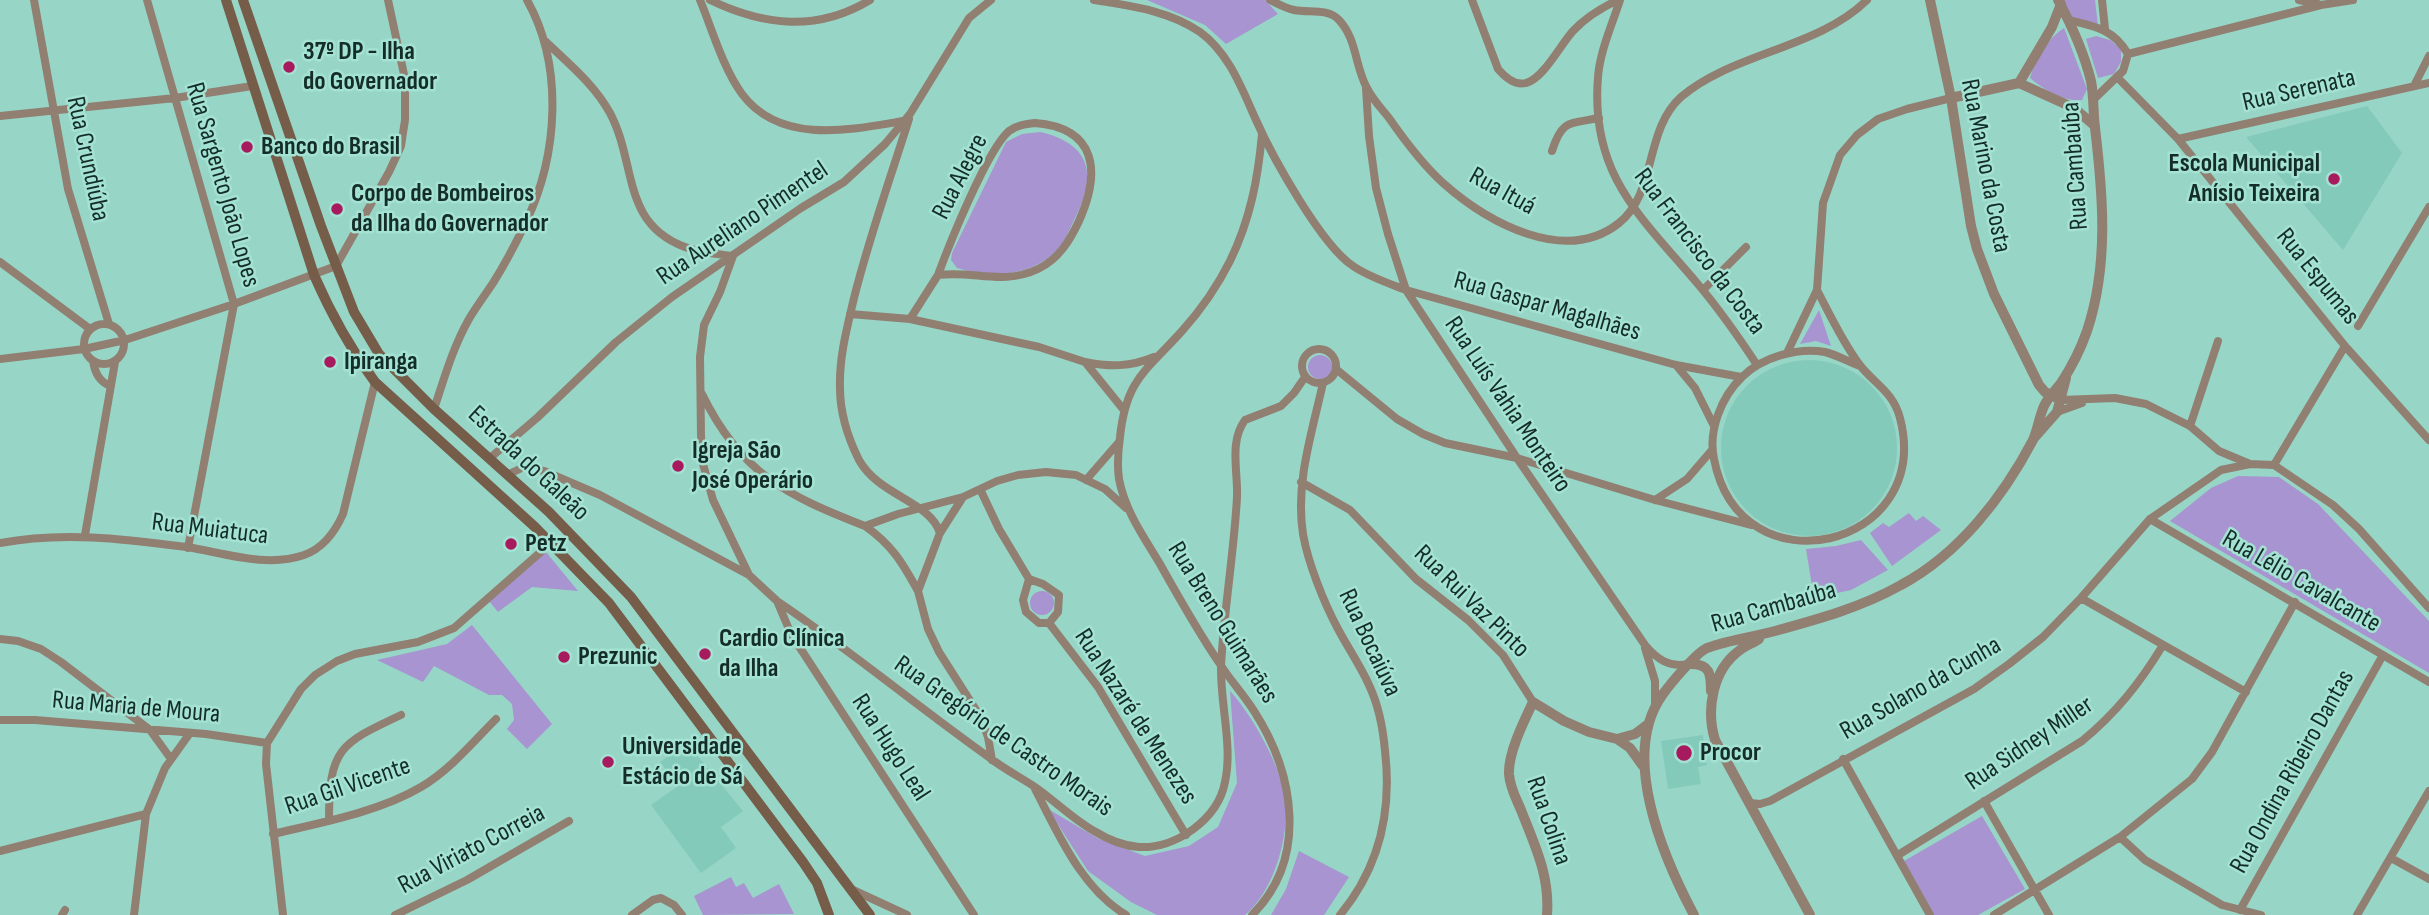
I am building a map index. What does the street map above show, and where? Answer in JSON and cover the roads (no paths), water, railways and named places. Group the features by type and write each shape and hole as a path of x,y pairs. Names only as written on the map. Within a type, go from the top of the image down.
{"main road":[{"name":"Estrada do Galeão","path":"226,0 314,275 332,318 354,354 375,382 551,543 617,614 815,879 831,915"},
{"name":"Estrada do Galeão","path":"243,0 336,266 354,312 379,354 434,409 509,474 572,534 631,597 869,914"},
{"path":"252,86 276,98"},
{"path":"551,543 564,538 573,543 607,578 631,597"}],"street":[{"name":"Rua Crundiúba","path":"34,0 68,189 109,324"},
{"name":"Rua Sargento João Lopes","path":"147,0 234,304 188,548"},
{"path":"0,359 84,349 125,340 234,304 336,266 401,146 405,120 405,79 388,0"},
{"path":"434,409 452,355 469,319 527,220 543,178 550,145 551,74 545,41 527,0"},
{"path":"700,0 742,94 766,116 786,125 814,131 845,131 903,121"},
{"path":"710,0 761,20 803,23 848,13 870,0"},
{"name":"Rua Aureliano Pimentel","path":"490,458 538,418 616,342 697,278 844,182 885,144 910,114 969,18 991,0"},
{"path":"1094,0 1156,10 1200,32 1225,57 1237,77 1262,134 1333,248 1351,265 1406,290"},
{"name":"Rua Ituá","path":"1270,0 1295,10 1328,13 1339,20 1350,36 1366,88 1411,149 1442,182 1475,208 1515,229 1553,239 1583,241 1600,236 1634,209"},
{"path":"1472,0 1498,69 1517,83 1527,83 1539,75 1586,19 1619,0"},
{"name":"Rua Francisco da Costa","path":"1619,0 1598,75 1599,118 1606,156 1619,187 1634,209 1727,319 1757,365"},
{"path":"1634,209 1667,114 1681,97 1738,65 1809,36 1854,13 1867,0"},
{"name":"Rua Marino da Costa","path":"1930,0 1951,98 1971,226 1981,262 2039,385 2045,392 2062,400"},
{"path":"2102,0 2105,29"},
{"path":"2299,0 2320,5"},
{"path":"2128,54 2320,5 2353,0"},
{"path":"2019,83 2052,27 2059,2"},
{"name":"Rua Cambaúba","path":"2034,437 2043,408 2067,373 2087,330 2099,274 2103,207 2094,100 2086,65 2059,2"},
{"path":"2052,27 2068,20 2105,29 2117,37 2128,54 2127,64 2118,78 2094,100 2074,108"},
{"path":"545,41 594,88 610,114 623,144 632,184 647,222 663,237 688,248 733,256 704,325 700,357 701,436 704,464 713,500 748,575"},
{"path":"2414,86 2429,56"},
{"name":"Rua Espumas","path":"2118,78 2178,139 2345,346 2429,440"},
{"path":"1787,353 1818,290 1823,203 1840,155 1857,135 1878,119 1907,109 2019,83 2074,108 2095,126"},
{"name":"Rua Serenata","path":"2178,139 2429,83"},
{"path":"0,116 175,98 252,86"},
{"name":"Rua Luís Vahia Monteiro","path":"1366,88 1376,188 1406,290 1644,645"},
{"path":"910,114 864,257 842,343 840,389 846,427 860,461 873,478 921,508 937,523 940,533"},
{"path":"1552,151 1560,130 1567,125 1599,118"},
{"name":"Rua Alegre","path":"910,319 938,275 981,176 997,146 1009,132 1021,125 1035,122 1051,124 1081,142 1091,159 1092,184 1073,235 1061,251 1038,270 1000,279 955,273 938,275"},
{"name":"Rua Breno Guimarães","path":"1252,915 1267,900 1282,870 1287,849 1290,796 1275,750 1254,711 1221,667 1128,510 1119,479 1117,456 1123,409 1132,389 1202,305 1229,262 1250,212 1259,173 1262,134"},
{"path":"2358,326 2429,207"},
{"path":"1703,290 1746,247"},
{"path":"0,262 90,329"},
{"name":"Rua Gaspar Magalhães","path":"1406,290 1676,365 1741,377"},
{"path":"1818,290 1837,330 1860,366 1884,387 1899,415 1905,446 1900,477 1885,505 1861,527 1836,539 1807,543 1779,538 1754,526 1732,505 1718,479 1712,450 1714,426 1725,400 1741,377 1757,365 1787,353 1825,352 1860,366"},
{"name":"Rua Breno Guimarães","path":"850,314 910,319 1040,347 1102,366 1135,365 1158,355"},
{"path":"85,535 110,386 115,362 124,349 125,340 116,327 98,324 90,329 84,338 84,349 93,361 100,364 115,362"},
{"path":"2190,426 2218,341"},
{"path":"2274,465 2345,346"},
{"name":"Rua Gregório de Castro Morais","path":"509,474 524,467 566,480 694,544 748,575 777,601 1093,831 1118,843 1139,847 1165,845 1186,835 1216,804 1225,784 1227,765 1221,667 1238,479 1235,440 1245,420 1281,406 1294,393 1305,377 1301,363 1304,357 1315,349 1321,349 1333,356 1336,369 1397,419 1445,443 1517,458 1655,500 1754,526"},
{"path":"93,361 94,371 110,386"},
{"path":"1085,362 1123,409"},
{"path":"1676,365 1695,388 1714,426"},
{"path":"1305,377 1310,381 1323,383 1329,380 1336,369"},
{"name":"Rua Cambaúba","path":"1694,915 1659,833 1644,767 1647,725 1655,706 1705,649 1847,610 1902,585 1933,565 1993,504 2034,437 2057,412 2067,373"},
{"name":"Rua Muiatuca","path":"0,543 32,537 85,535 259,559 284,560 306,555 335,532 343,514 375,382"},
{"name":"Rua Bocaiúva","path":"1323,383 1301,482 1303,536 1337,627 1378,705 1388,777 1387,809 1370,870 1354,898 1340,915"},
{"path":"701,391 713,417 763,476 789,494 865,526 882,538 899,557 918,590 928,629 939,652 981,718 992,760"},
{"path":"2062,400 2115,398 2146,404 2190,426 2220,451 2250,464 2274,465 2333,505 2429,608"},
{"path":"2043,408 2051,414 2091,399"},
{"path":"1086,480 1119,442"},
{"path":"1655,500 1687,479 1712,450"},
{"name":"Rua Solano da Cunha","path":"1750,803 1766,803 1992,677 2043,636 2081,598 2150,519 2221,470 2250,464"},
{"path":"865,526 898,513 963,497 1018,475 1046,472 1076,475 1105,489 1128,510"},
{"name":"Rua Rui Vaz Pinto","path":"1301,482 1350,510 1416,579 1468,620 1503,655 1533,702 1576,726 1617,739 1630,748 1644,767"},
{"name":"Rua Nazaré de Menezes","path":"980,489 999,529 1029,579 1043,584 1059,595 1058,612 1049,623"},
{"path":"918,590 940,533 963,497"},
{"name":"Rua Lélio Cavalcante","path":"2150,519 2429,682"},
{"path":"283,915 272,834 266,764 267,743 301,690 315,675 337,661 355,654 418,642 454,628 551,543"},
{"path":"726,564 733,561 738,551"},
{"name":"Rua Nazaré de Menezes","path":"1029,579 1023,600 1026,612 1039,622 1049,623 1098,687 1186,835"},
{"path":"2081,598 2246,692"},
{"name":"Rua Hugo Leal","path":"777,601 790,634 974,915"},
{"path":"1994,915 2120,838 2181,790 2201,769 2295,602"},
{"path":"790,634 793,626 804,620"},
{"path":"1710,707 1720,673 1738,650 1775,631"},
{"path":"0,639 18,641 41,649 83,678 150,730 171,759"},
{"path":"1644,645 1656,658 1666,663 1679,666 1701,664 1711,675 1710,725 1715,740 1810,915"},
{"path":"1644,645 1656,681 1655,706"},
{"name":"Rua Sidney Miller","path":"1898,855 2060,755 2107,720 2142,680 2163,645"},
{"name":"Rua Ondina Ribeiro Dantas","path":"2240,911 2383,655"},
{"name":"Rua Colina","path":"1533,702 1524,720 1509,772 1512,792 1546,877 1547,915"},
{"path":"329,821 331,781 343,748 363,733 401,715"},
{"name":"Rua Gil Vicente","path":"272,834 329,821 405,796 442,773 496,719"},
{"name":"Rua Maria de Moura","path":"0,720 35,720 190,733 267,743"},
{"path":"1617,739 1635,734 1647,725"},
{"path":"134,915 146,814 165,768 190,733"},
{"path":"1843,759 1930,915"},
{"path":"1034,786 1085,877 1115,908 1126,915"},
{"path":"2357,915 2429,791"},
{"path":"1984,802 2049,915"},
{"path":"0,851 146,814"},
{"name":"Rua Viriato Correia","path":"395,915 467,880 569,821"},
{"path":"2120,838 2145,860 2222,905 2261,915"},
{"path":"2391,858 2429,880"},
{"path":"851,889 907,915"},
{"path":"632,915 653,900 661,898 674,905 682,915"}],"place":[{"name":"37º DP - Ilha do Governador","path":"289,67"},
{"name":"Banco do Brasil","path":"247,147"},
{"name":"Escola Municipal Anísio Teixeira","path":"2334,179"},
{"name":"Corpo de Bombeiros da Ilha do Governador","path":"337,209"},
{"name":"Ipiranga","path":"330,362"},
{"name":"Igreja São José Operário","path":"678,466"},
{"name":"Petz","path":"511,544"},
{"name":"Cardio Clínica da Ilha","path":"705,654"},
{"name":"Prezunic","path":"564,657"},
{"name":"Procor","path":"1684,753"},
{"name":"Universidade Estácio de Sá","path":"608,762"}]}
